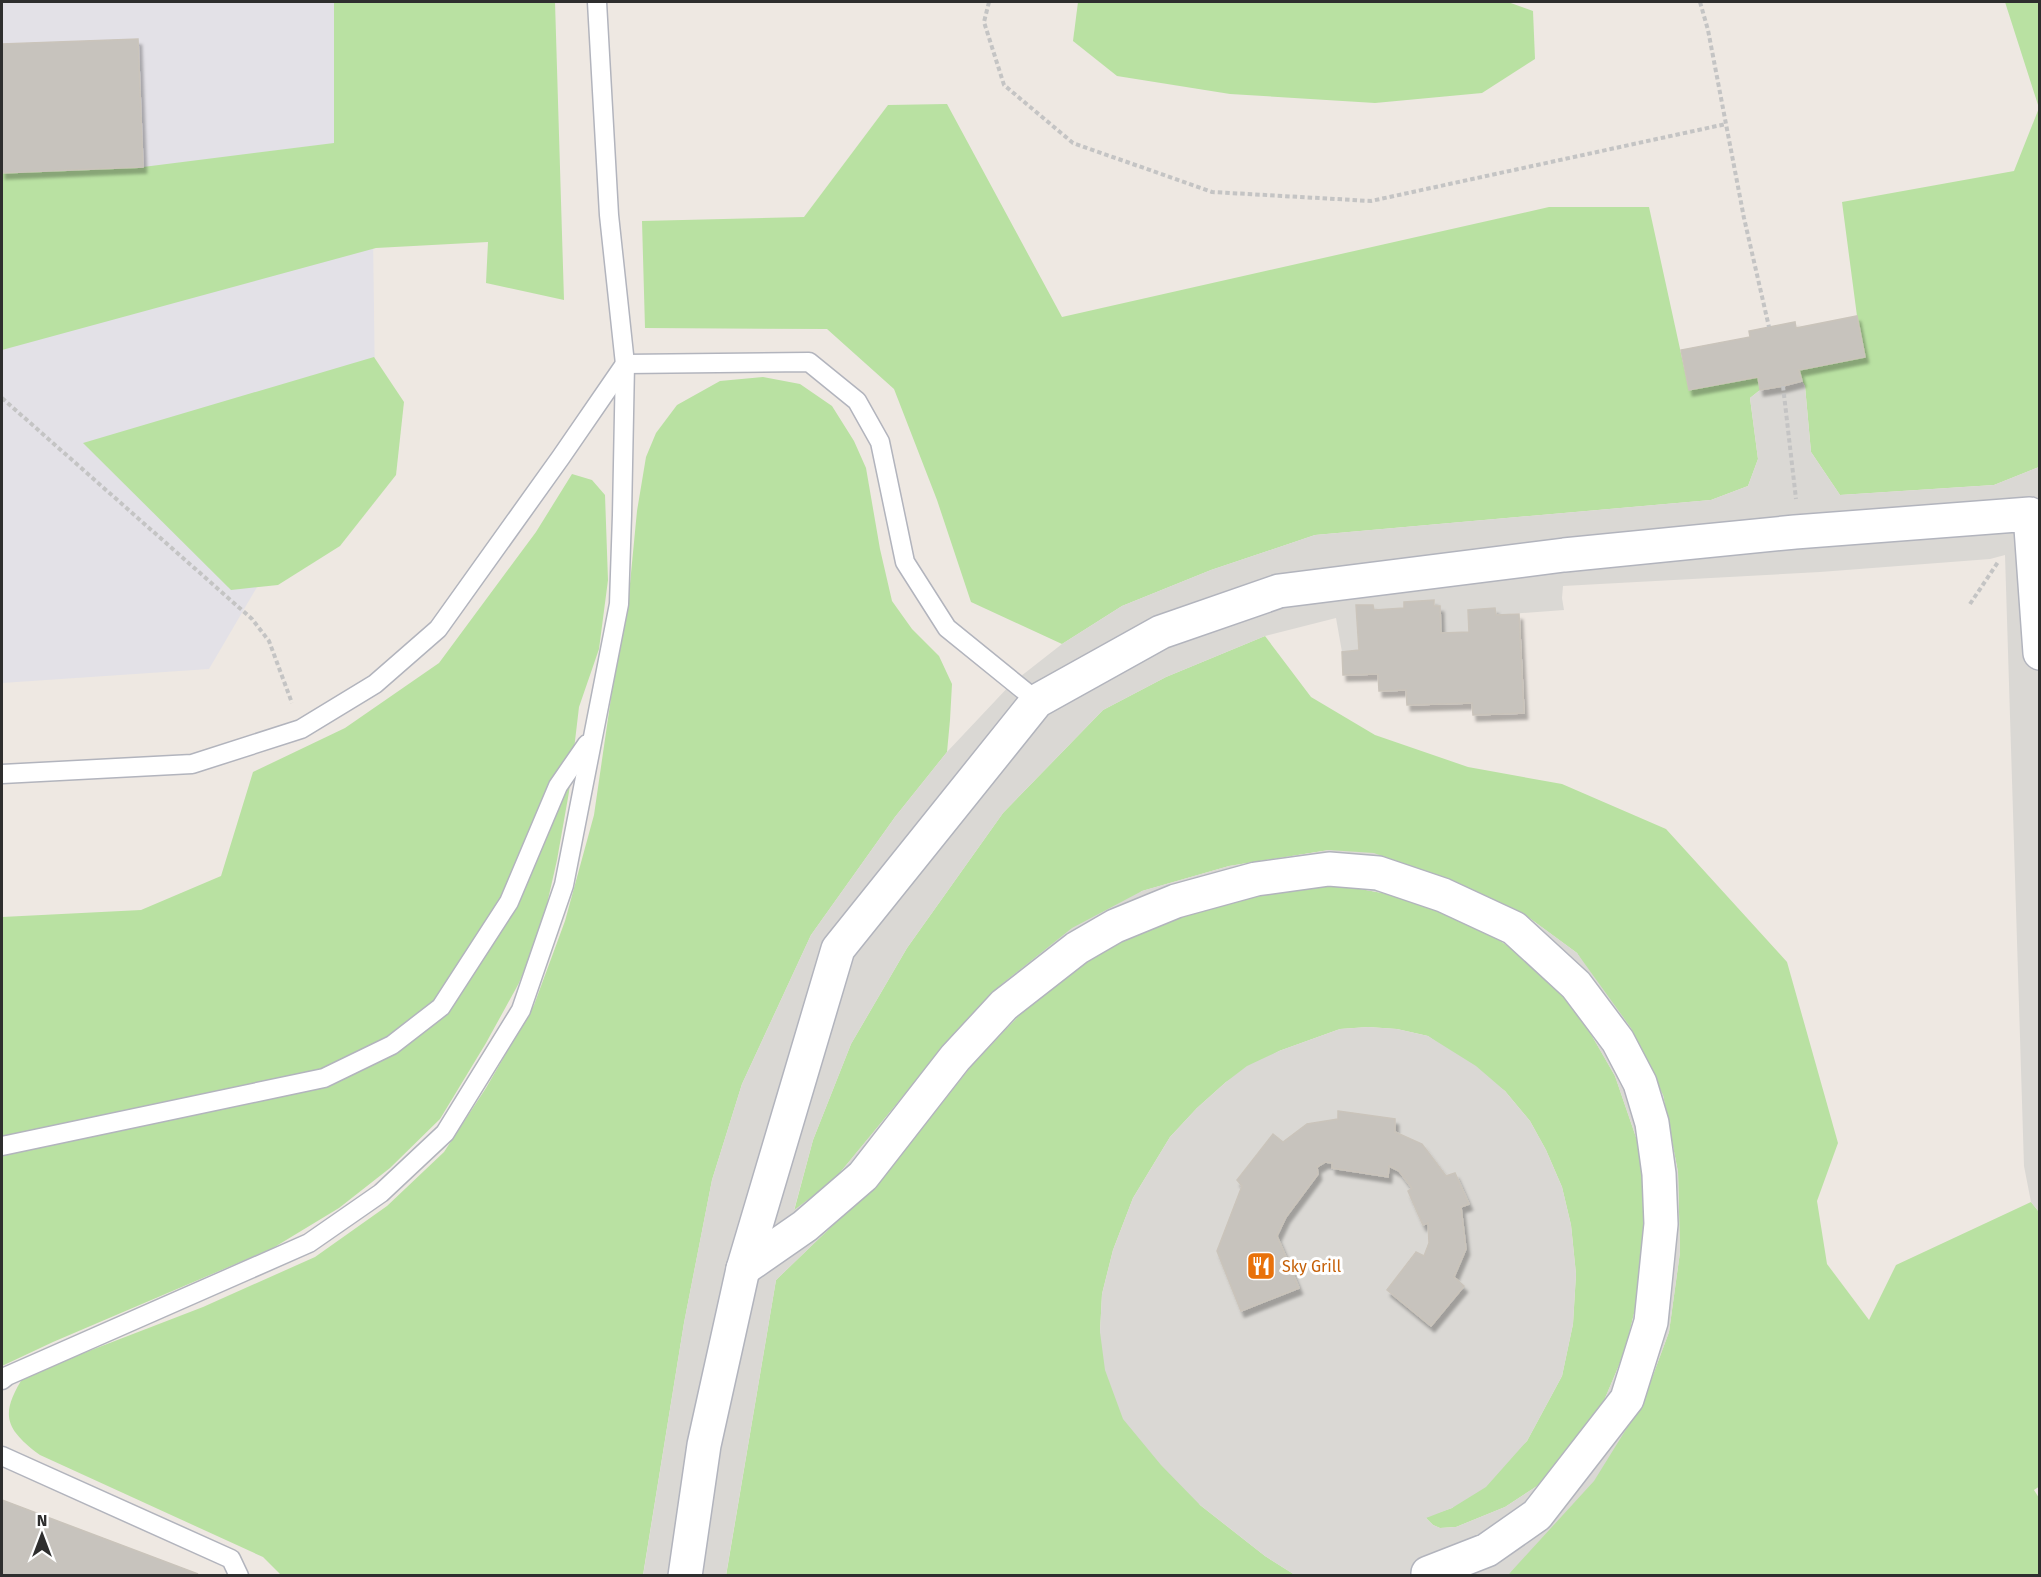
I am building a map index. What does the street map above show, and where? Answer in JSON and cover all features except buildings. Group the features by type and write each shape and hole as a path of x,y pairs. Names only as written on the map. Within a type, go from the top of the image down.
{"street":[{"path":"685,1575 704,1445 743,1269 838,949 1037,701 1161,632 1279,591 1564,555 1800,532 2035,513 2039,639"},
{"path":"743,1269 805,1226 863,1176 955,1058 1004,1005 1077,948 1115,927 1176,901 1256,879 1329,869 1378,873 1443,896 1514,928 1576,985 1618,1041 1640,1083 1652,1123 1659,1174 1661,1224 1651,1322 1627,1399 1537,1515 1487,1550 1428,1573"}],"lane":[{"path":"2,1380 17,1371 309,1244 381,1193 445,1134 521,1010 564,885 618,604 624,364 609,215 597,2"},
{"path":"624,364 809,362 857,401 880,442 905,562 947,628 1037,701"},
{"path":"2,774 192,765 301,729 375,684 438,629 561,458 624,364"},
{"path":"2,1146 324,1078 392,1045 441,1007 497,921 509,902 558,786 591,738"},
{"path":"2,1456 231,1559 239,1575"}],"path":[{"path":"989,2 984,22 1004,85 1073,143 1212,192 1371,201 1726,124"},
{"path":"1701,2 1744,218 1769,327"},
{"path":"1783,386 1800,532"},
{"path":"2,398 252,619 270,640 301,729"}],"shaded area":[{"path":"2,2 370,2 375,386 209,669 2,683"},
{"path":"1802,381 1805,386 1811,452 1840,495 1994,485 2039,467 2039,1212 2031,1202 2024,1166 2005,555 1990,559 1820,572 1563,586 1564,610 1496,615 1495,608 1469,610 1469,632 1441,633 1434,600 1404,602 1404,608 1374,610 1373,605 1357,605 1359,650 1342,652 1336,618 1265,636 1166,677 1103,710 1003,813 907,948 851,1044 813,1140 794,1210 833,1181 947,1043 1003,983 1072,928 1142,891 1229,866 1329,850 1374,853 1430,874 1528,917 1577,953 1631,1028 1663,1095 1678,1172 1680,1252 1669,1332 1643,1402 1594,1481 1508,1575 1295,1575 1265,1556 1200,1505 1161,1465 1123,1419 1105,1370 1100,1332 1102,1294 1113,1250 1133,1198 1170,1137 1226,1082 1247,1066 1279,1051 1340,1029 1368,1027 1397,1029 1428,1036 1476,1066 1505,1091 1530,1121 1562,1187 1571,1225 1576,1274 1573,1324 1562,1376 1527,1441 1486,1487 1452,1508 1426,1518 1440,1528 1456,1527 1505,1507 1557,1473 1603,1403 1625,1351 1643,1276 1645,1201 1639,1146 1615,1076 1576,1008 1516,951 1475,925 1393,895 1333,884 1263,893 1164,919 1094,953 1026,1008 972,1065 886,1174 776,1280 726,1575 643,1576 684,1323 712,1180 742,1084 811,935 895,817 947,752 1012,683 1062,644 1122,606 1211,570 1315,535 1711,500 1748,486 1758,459 1750,398 1760,390","holes":["1338,1111 1395,1119 1395,1132 1422,1144 1446,1176 1455,1173 1466,1249 1454,1277 1463,1286 1431,1326 1387,1290 1415,1252 1424,1256 1429,1243 1428,1223 1423,1225 1408,1191 1412,1188 1399,1171 1389,1166 1388,1177 1332,1168 1332,1163 1325,1162 1317,1167 1318,1175 1286,1217 1277,1236 1217,1251 1242,1186 1237,1179 1273,1134 1283,1142 1307,1124 1338,1119"]}],"green space":[{"path":"334,2 555,2 564,300 486,283 488,242 376,248 2,350 2,173 143,167 334,143"},
{"path":"1078,2 1508,2 1533,11 1535,59 1482,93 1375,103 1230,94 1117,76 1073,41"},
{"path":"2005,2 2039,2 2039,108"},
{"path":"947,104 1062,317 1549,207 1649,207 1689,390 1758,377 1760,390 1750,398 1758,459 1748,486 1711,500 1315,535 1211,570 1122,606 1062,644 971,602 937,500 894,389 827,329 645,328 642,221 804,217 888,105"},
{"path":"2039,108 2039,467 1994,485 1840,495 1811,452 1805,386 1799,370 1865,357 1857,316 1842,202 2014,171"},
{"path":"374,357 404,402 396,475 340,546 278,585 231,590 83,443"},
{"path":"763,377 800,384 832,406 854,441 866,468 880,549 892,601 912,629 939,656 952,684 947,752 895,817 811,935 742,1084 712,1180 684,1323 643,1575 281,1575 263,1557 40,1455 19,1437 10,1420 11,1401 24,1376 203,1307 315,1257 387,1206 444,1152 486,1088 534,1005 565,921 594,815 629,594 637,511 646,457 656,433 677,405 720,381"},
{"path":"572,474 592,480 605,495 608,580 599,649 579,707 569,792 557,860 542,926 519,983 440,1119 390,1168 339,1208 273,1248 2,1366 2,917 141,910 221,876 253,772 345,728 439,663 536,532"},
{"path":"1265,636 1311,697 1375,735 1468,767 1562,784 1666,829 1787,962 1838,1143 1817,1201 1827,1264 1869,1320 1896,1265 2031,1202 2039,1212 2040,1486 2034,1490 2039,1498 2039,1575 1508,1575 1643,1402 1669,1332 1680,1252 1678,1172 1663,1095 1577,953 1528,917 1430,874 1329,850 1229,866 1142,891 947,1043 833,1181 794,1211 813,1140 851,1044 907,948 1003,813 1103,710 1166,677"},
{"path":"1333,884 1393,895 1475,925 1516,951 1576,1008 1615,1076 1639,1146 1645,1201 1643,1276 1625,1351 1603,1403 1557,1473 1505,1507 1456,1527 1440,1528 1425,1517 1452,1508 1527,1441 1562,1376 1573,1324 1576,1274 1571,1225 1562,1187 1546,1150 1530,1121 1505,1091 1428,1036 1397,1029 1368,1027 1340,1029 1279,1051 1226,1082 1170,1137 1133,1198 1113,1250 1102,1294 1100,1332 1200,1505 1265,1556 1295,1575 726,1576 776,1280 886,1174 972,1065 1026,1008 1094,953 1164,919 1263,893"}],"place":[{"name":"Sky Grill","path":"1261,1266"}]}
